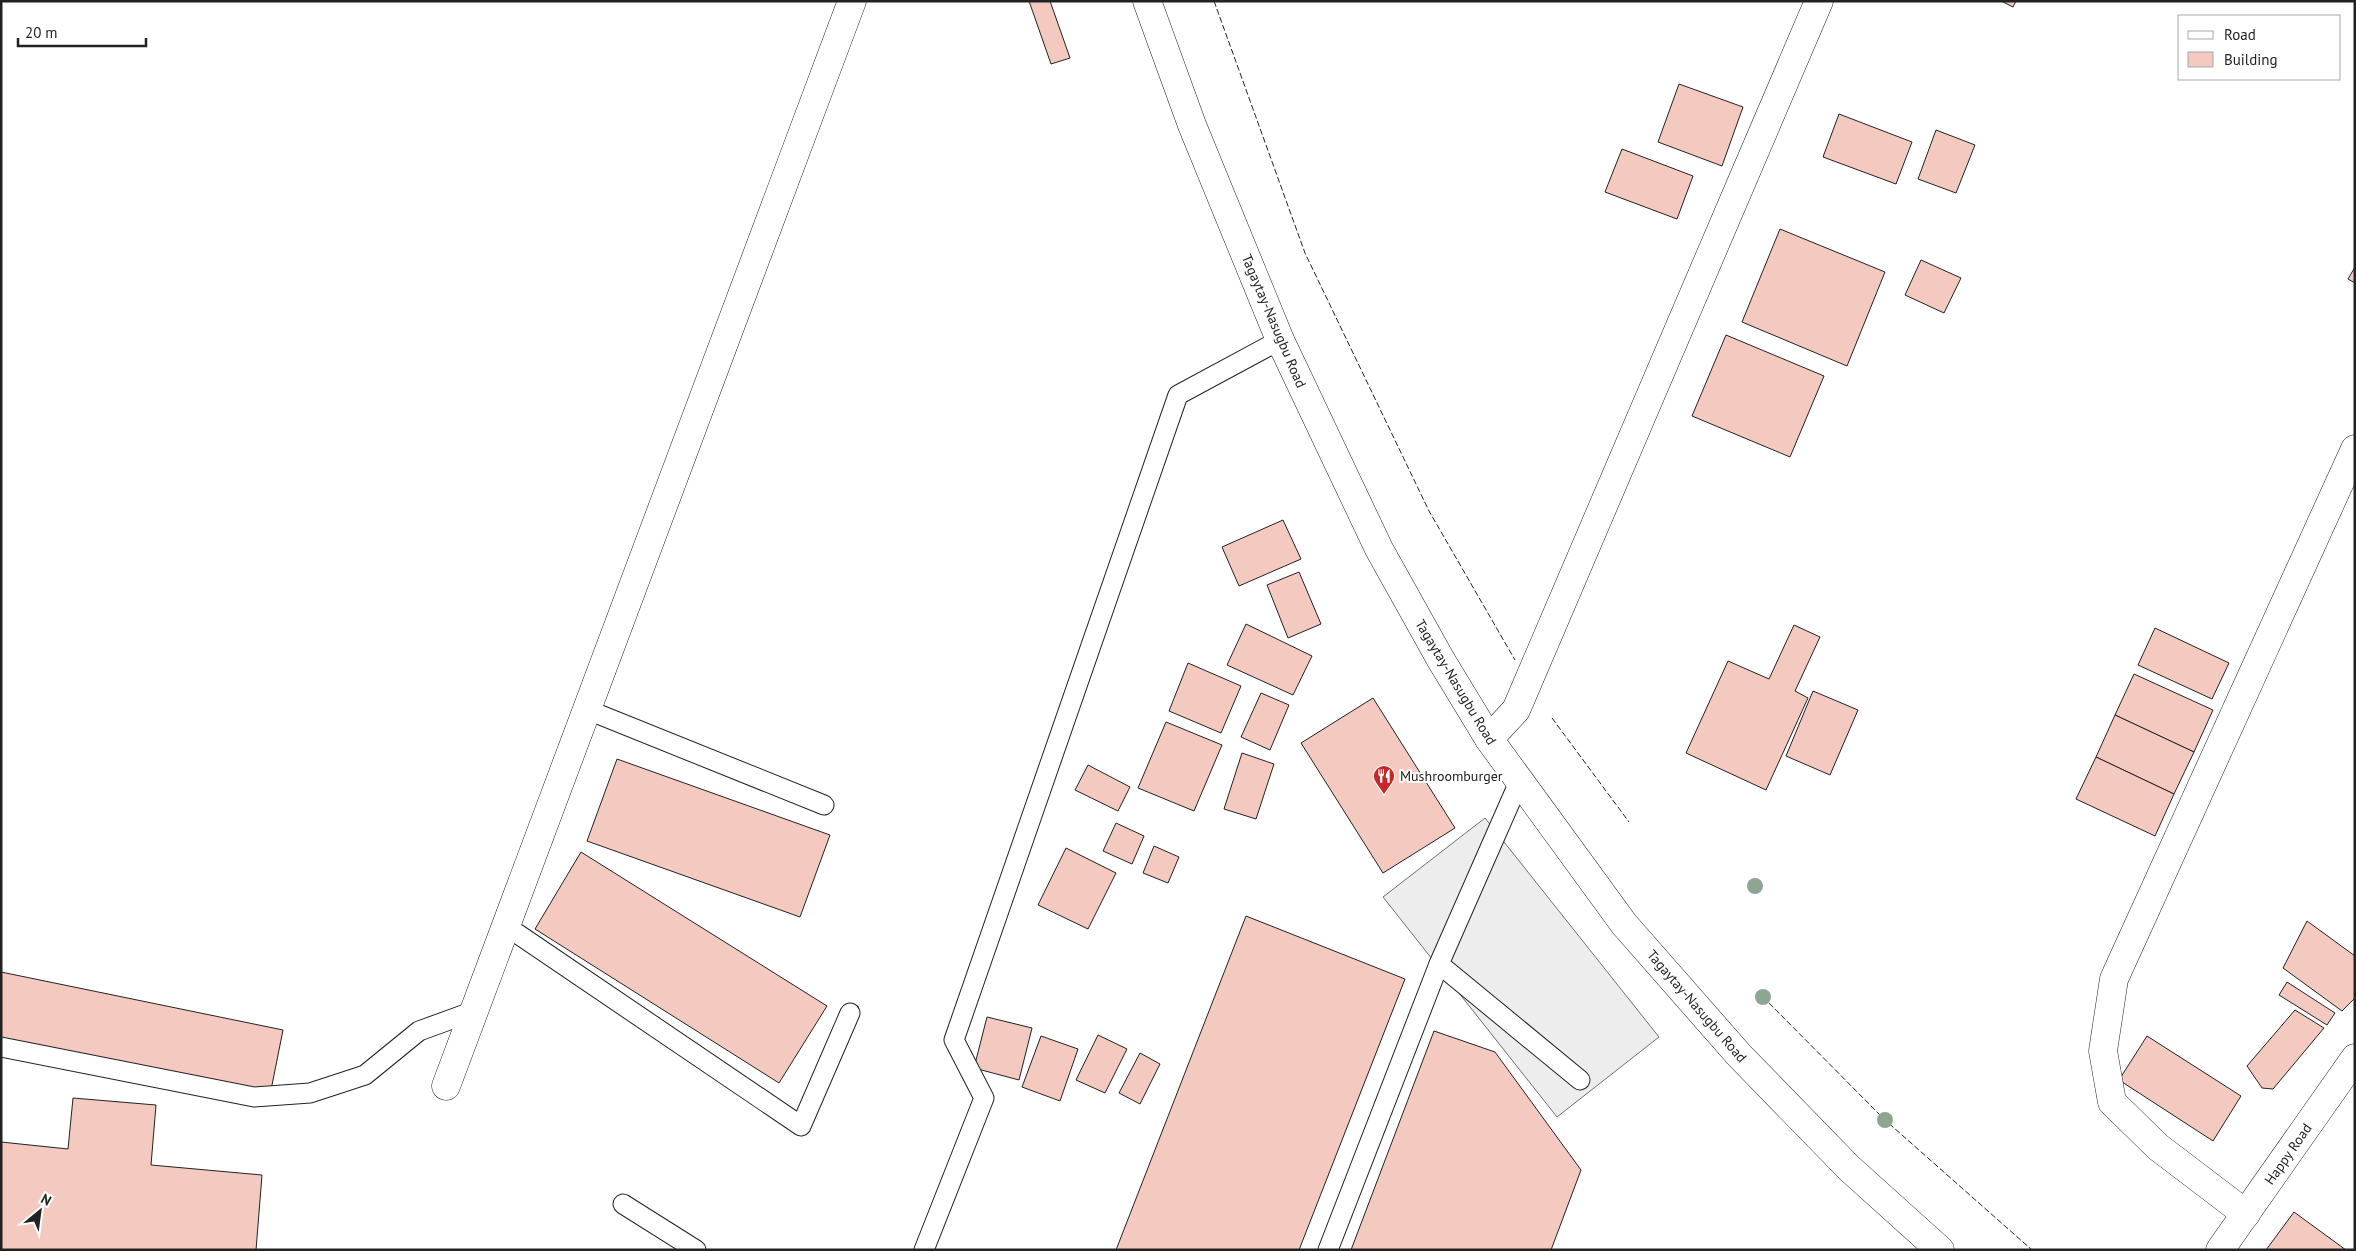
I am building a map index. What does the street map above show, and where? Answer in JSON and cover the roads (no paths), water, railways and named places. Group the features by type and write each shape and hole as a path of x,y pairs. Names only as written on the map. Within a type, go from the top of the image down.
{"street":[{"path":"446,1086 852,1"},
{"name":"Tagaytay-Nasugbu Road","path":"1147,1 1192,125 1280,340 1379,549 1441,660 1489,739 1624,924 1739,1055 1849,1168 1940,1250"},
{"path":"1489,739 1516,710 1819,1"},
{"path":"2246,1214 2158,1147 2112,1102 2103,1050 2104,1042 2114,979 2355,449"},
{"name":"Happy Road","path":"2220,1250 2355,1058"}],"lane":[{"path":"924,1250 984,1098 954,1040 1178,395 1280,340"},
{"path":"588,710 824,805"},
{"path":"1328,1250 1439,964 1519,782"},
{"path":"506,926 801,1126 850,1013"},
{"path":"1439,964 1580,1080"},
{"path":"1,1047 254,1097 310,1093 365,1075 419,1031 474,1011"},
{"path":"624,1204 696,1250"}],"place":[{"name":"Mushroomburger","path":"1384,795"}]}
